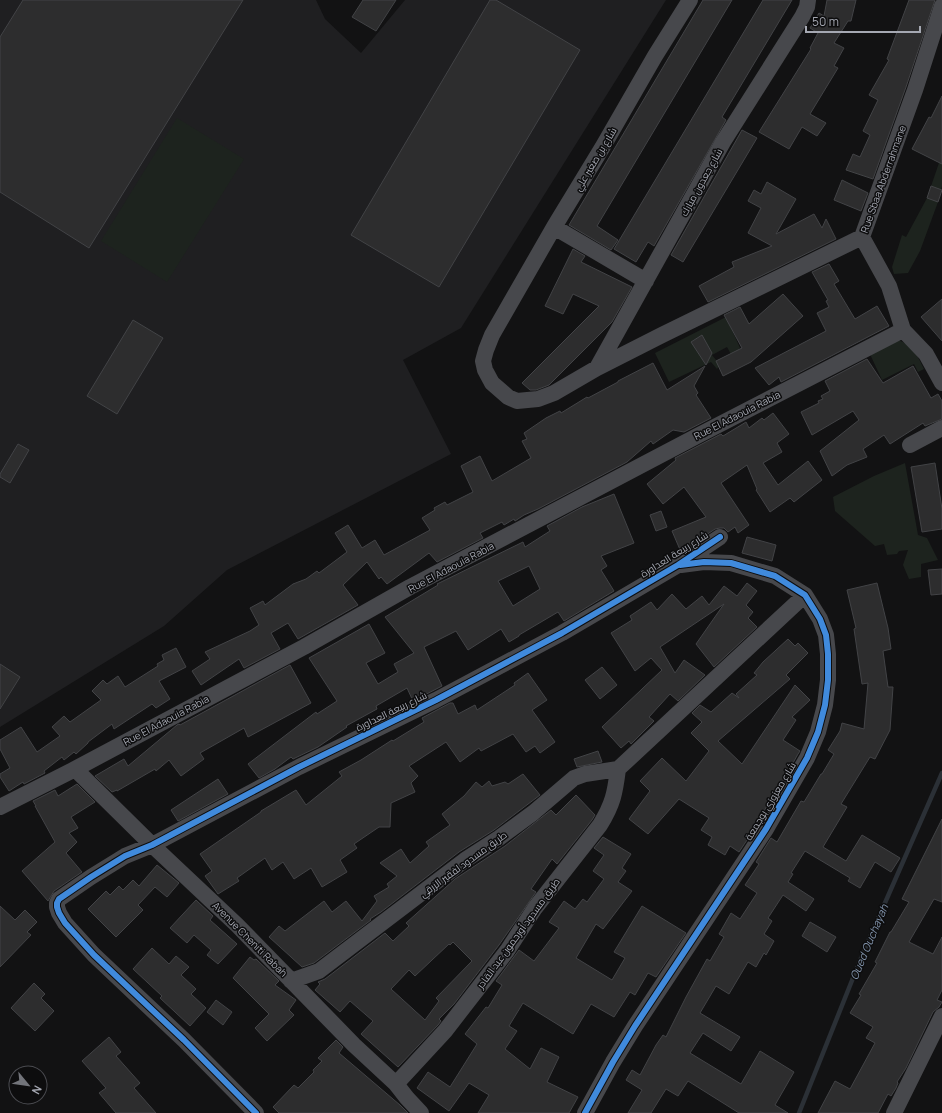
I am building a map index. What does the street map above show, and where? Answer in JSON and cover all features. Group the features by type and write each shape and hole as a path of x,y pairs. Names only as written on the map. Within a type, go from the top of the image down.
{"street":[{"name":"شارع بن صغير علي","path":"690,0 655,56 492,335 483,361 485,370 492,383 508,397 517,401 538,399 554,393 597,368 662,335 862,238"},
{"name":"شارع جعدون مبارك","path":"597,368 723,142 802,18 807,7 808,0"},
{"name":"Rue Sbaa Abderrahmane","path":"942,6 915,90 862,238 889,286 903,330 926,354 942,383"},
{"path":"554,227 646,282"},
{"name":"Rue El Adaouia Rabia","path":"0,807 75,769 304,647 410,587 903,330"},
{"path":"910,445 942,428"},
{"name":"شارع ربيعة العداورة","path":"256,1113 184,1040 94,954 65,923 59,913 57,903 59,900 67,893 125,856 152,845 299,767 443,696 562,633 678,565 720,537"},
{"name":"شارع معزوزي بوجمعة","path":"585,1113 631,1032 766,829 807,758 818,732 825,705 828,680 826,635 820,619 805,595 775,576 731,563 704,562 678,565"},
{"path":"618,769 805,595"},
{"name":"Avenue Cheniti Rabah","path":"75,769 152,845 237,924 354,1045 396,1084 421,1113"},
{"name":"طريق مسدود لفقير الزرقي","path":"291,981 319,971 465,860 500,838 533,813 574,778 585,774 618,769"},
{"name":"طريق مسدود أورحمون عبد القادر","path":"396,1084 445,1031 507,951 535,908 600,825 613,799 618,769"},
{"path":"894,1113 942,1016"}],"shaded area":[{"path":"0,0 316,0 325,19 361,53 405,0 666,0 461,328 403,360 451,454 227,570 164,626 0,727"},
{"path":"177,118 244,159 167,282 101,241"},
{"path":"942,154 942,186 938,202 920,251 908,273 894,274 892,267 902,235 906,237 927,198"},
{"path":"726,317 740,348 732,356 727,347 712,355 720,365 717,369 711,362 669,382 655,353"},
{"path":"895,339 907,344 914,350 924,369 918,372 914,364 882,380 869,352"},
{"path":"905,463 918,535 927,538 938,560 921,564 921,577 909,579 903,565 908,550 899,551 897,554 887,555 884,544 875,546 835,511 833,497 874,476"}],"building":[{"path":"23,0 243,0 89,248 0,192 0,37"},
{"path":"363,0 396,0 376,31 352,17"},
{"path":"490,0 496,0 580,50 439,287 351,235"},
{"path":"703,0 732,0 597,226 618,240 611,250 569,225"},
{"path":"763,0 792,0 722,117 726,120 654,246 648,242 636,262 614,249"},
{"path":"827,0 856,0 851,21 848,21 834,43 844,48 834,66 838,68 810,114 826,123 817,136 802,127 789,149 759,132 811,49 810,48 818,33 810,28 819,13 824,16"},
{"path":"909,0 935,0 873,179 846,170 853,154 860,157 870,135 863,131 878,100 869,95 889,60 887,59"},
{"path":"942,96 942,164 912,149 929,117 931,118"},
{"path":"742,130 757,138 683,262 671,255"},
{"path":"842,180 868,193 861,211 834,200"},
{"path":"767,182 796,199 776,234 814,214 822,228 826,219 836,239 708,302 699,286 734,267 732,262 772,246 748,233 761,208 748,201 754,190 761,194"},
{"path":"931,186 942,190 938,202 927,198"},
{"path":"573,249 585,256 581,262 632,287 612,322 549,385 536,390 530,390 522,383 599,306 573,294 563,314 545,306"},
{"path":"829,264 839,281 834,284 855,319 877,306 889,326 781,382 779,377 769,385 755,368 826,331 817,313 829,307 826,301 828,300 812,272"},
{"path":"783,294 803,316 751,362 723,376 716,361 742,348 724,315 740,307 749,324"},
{"path":"942,299 942,341 921,317"},
{"path":"133,320 163,338 117,414 87,396"},
{"path":"702,335 712,353 706,365 691,342"},
{"path":"867,359 883,383 913,366 931,398 938,394 942,401 942,419 925,426 923,423 890,444 884,435 863,449 867,457 847,465 832,476 820,451 859,420 853,411 812,435 801,412 819,403 818,401 823,399 821,396 830,391 825,381"},
{"path":"653,363 667,390 705,366 694,386 698,393 696,395 711,418 684,432 673,430 653,444 651,441 627,462 515,521 514,519 504,525 502,522 480,533 483,538 437,562 429,553 387,584 381,577 379,579 367,562 343,585 358,605 298,639 288,623 271,633 280,649 244,668 239,659 201,685 192,671 210,659 205,652 250,631 259,625 250,608 263,601 265,605 293,584 306,579 317,571 319,573 347,552 335,533 348,525 362,548 375,540 384,555 430,530 422,518 435,510 434,508 445,502 447,505 473,492 461,466 480,456 492,481 531,458 522,441 527,439 524,433 546,418 560,411 561,413 587,397 588,398"},
{"path":"773,413 789,434 777,443 782,452 763,463 778,485 808,461 822,480 794,502 790,498 770,512 756,490 757,489 747,465 721,483 749,525 738,533 735,527 728,532 724,528 715,529 681,552 672,531 706,517 684,487 663,504 647,484 676,460 675,458 721,434 723,436 746,422 749,428 762,418 764,420"},
{"path":"18,444 29,450 10,483 0,477 0,474"},
{"path":"935,463 942,509 942,529 922,532 911,467"},
{"path":"614,494 634,543 601,556 607,566 601,570 614,591 564,621 558,612 509,642 501,629 468,650 456,631 424,647 442,686 413,701 407,688 376,706 377,709 346,726 347,727 318,747 293,759 291,757 275,769 259,778 248,764 316,712 317,714 337,701 309,658 369,624 385,653 366,663 378,684 398,672 394,664 414,653 385,617 438,585 437,584 523,542 525,547 550,531 547,526 582,507","holes":["529,566 540,589 513,606 498,581"]},
{"path":"661,511 667,527 656,531 650,515"},
{"path":"747,537 776,545 772,561 742,553"},
{"path":"942,569 942,594 931,595 928,570"},
{"path":"747,583 757,591 746,605 753,612 748,618 757,627 714,667 696,644 724,604 660,647 675,673 684,660 705,675 678,701 670,694 649,717 654,721 631,744 629,741 621,748 602,727 662,670 651,658 635,671 611,633 632,620 630,616 651,602 657,610 672,594 686,609 702,596 709,605 724,586 737,596"},
{"path":"877,583 888,628 891,649 883,651 888,687 893,687 890,730 875,759 870,757 841,804 847,807 823,847 846,861 862,835 900,858 891,872 875,862 860,888 848,881 850,878 805,851 791,873 793,874 788,882 814,899 806,911 783,895 768,918 772,921 764,934 774,941 766,955 764,953 756,967 748,962 729,994 716,986 700,1013 740,1037 731,1051 703,1033 690,1053 741,1084 760,1051 794,1072 775,1105 788,1113 739,1113 688,1081 678,1096 666,1089 651,1113 628,1113 642,1090 626,1080 632,1070 640,1075 656,1045 663,1035 666,1037 707,959 710,961 724,937 719,934 731,913 740,919 757,893 745,885 759,864 756,862 771,838 777,842 801,801 804,802 822,774 834,754 828,750 840,731 842,723 864,729 868,683 862,684 854,629 856,628 847,590"},
{"path":"788,639 795,646 798,643 808,653 786,675 790,679 718,741 742,764 795,685 810,700 792,717 796,720 783,740 800,751 775,795 773,794 757,825 739,852 730,846 725,855 708,845 712,837 701,830 709,818 679,799 648,834 629,819 650,791 640,781 662,758 686,781 709,751 691,733 702,722 692,713 700,705 711,712 732,693 739,698 736,694 757,675 754,673 763,662"},
{"path":"176,648 186,667 159,681 170,699 156,708 152,704 114,729 112,724 88,742 76,754 74,752 64,760 62,757 44,771 45,773 24,784 23,782 9,791 0,777 0,774 10,768 0,749 0,740 21,727 37,752 60,736 52,727 64,716 70,722 101,700 92,691 103,680 107,684 118,676 125,687 158,666 157,664 164,660 162,655"},
{"path":"0,664 20,677 0,709"},
{"path":"290,665 311,703 248,737 244,728 200,753 204,759 181,776 169,760 156,771 155,769 117,791 112,792 95,776 124,759 128,766 177,725 180,725"},
{"path":"602,667 617,685 600,699 585,680"},
{"path":"528,673 547,700 532,710 555,742 540,753 535,746 526,752 513,734 481,751 479,748 460,762 446,742 409,766 418,776 411,783 415,792 391,803 390,827 379,827 354,844 357,848 340,860 347,872 322,887 311,868 294,879 283,862 272,870 265,858 237,878 239,881 218,894 205,876 212,871 200,854 261,811 296,790 306,805 342,776 339,772 424,722 422,718 450,703 453,703 458,714 475,705 477,710 515,685 514,683"},
{"path":"598,751 602,762 577,767 574,759"},
{"path":"523,774 540,795 494,830 459,852 314,963 302,967 269,937 279,926 285,931 324,901 332,912 346,901 362,921 377,901 374,896 389,887 387,884 397,876 380,863 401,849 410,863 429,846 426,842 450,825 442,814 464,796 476,782 482,787 489,781 492,786 505,782 508,784"},
{"path":"218,779 228,794 178,821 171,810"},
{"path":"77,784 95,802 71,817 78,828 69,833 77,842 66,853 82,872 54,891 48,901 22,871 55,842 33,801 55,790 58,796"},
{"path":"576,795 595,815 557,864 552,859 531,889 536,892 499,945 454,1004 439,1019 441,1021 438,1025 398,1067 361,1034 373,1021 350,1001 340,1012 315,990 320,984 318,982 325,979 385,933 393,941 409,926 406,923 455,879 505,846 551,810 556,815","holes":["453,942 472,961 436,998 439,1001 425,1020 391,989 409,970 415,976"]},
{"path":"942,819 942,902 934,899 909,942 933,954 942,937 942,990 937,1000 942,1002 933,1012 906,1068 897,1082 896,1088 891,1096 888,1094 878,1113 818,1113 835,1081 850,1089 875,1043 866,1038 873,1027 850,1013 877,963 875,962 890,932 909,902 902,899"},
{"path":"603,837 631,854 622,868 626,871 618,882 632,891 603,929 596,924 576,958 612,980 625,958 614,952 642,906 686,933 656,977 648,973 635,995 630,992 614,1017 591,1004 573,1034 523,1003 509,1026 517,1031 505,1049 530,1069 541,1048 559,1057 547,1082 578,1097 569,1113 478,1113 489,1095 469,1083 449,1111 417,1088 428,1072 450,1087 477,1044 465,1034 486,1007 488,1008 502,985 496,981 519,950 534,961 559,928 549,922 564,901 575,909 583,899 587,902 604,879 593,871 604,855 594,848"},
{"path":"157,865 179,883 167,897 155,887 138,905 143,910 116,937 88,909 106,891 110,895 119,886 123,890 133,880 139,886"},
{"path":"196,900 213,916 210,920 237,944 218,964 207,955 211,950 194,935 187,943 170,928"},
{"path":"0,906 15,920 25,910 37,922 27,932 31,935 0,967"},
{"path":"810,922 836,937 827,952 802,936"},
{"path":"152,948 169,964 176,956 189,967 181,975 196,989 191,994 206,1008 190,1026 160,998 162,996 133,969"},
{"path":"250,957 254,960 256,959 279,981 275,985 296,1000 289,1010 294,1015 267,1041 255,1028 269,1014 233,978"},
{"path":"34,983 45,994 41,998 54,1011 35,1031 11,1008"},
{"path":"216,1000 232,1012 223,1025 207,1012"},
{"path":"109,1037 121,1052 116,1056 140,1083 134,1088 156,1113 116,1113 99,1093 106,1088 82,1061"},
{"path":"336,1040 343,1047 339,1053 408,1113 279,1113 273,1107 294,1085 298,1088 314,1072 313,1070 322,1061 318,1058"}],"waterway":[{"name":"Oued Ouchayah","path":"799,1113 863,953 942,773"}],"cycle path":[{"path":"256,1113 184,1040 94,955 65,923 57,907 59,899 125,856 152,845 299,767 436,700 562,633 678,565 720,537"},
{"path":"585,1113 635,1026 766,829 807,758 818,732 825,705 828,680 826,635 820,619 805,595 775,576 731,563 704,562 680,565"}]}
